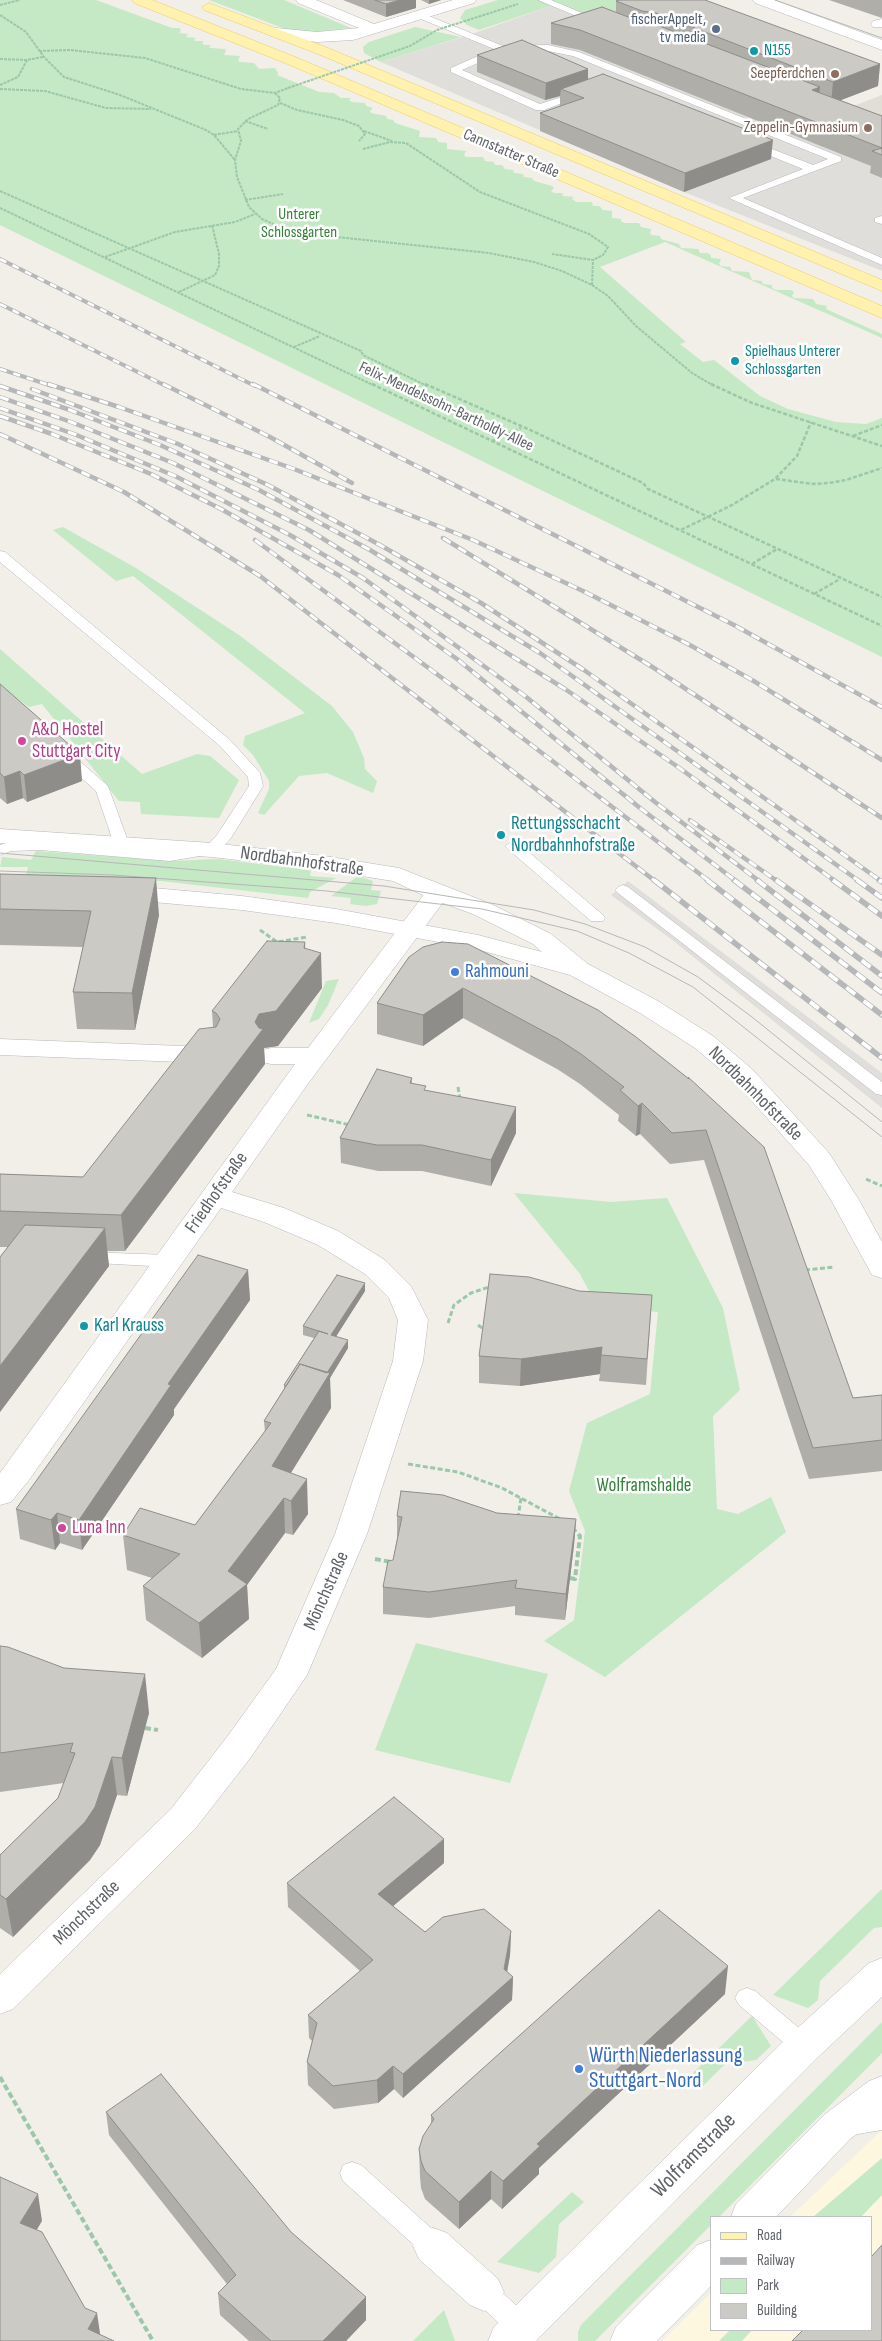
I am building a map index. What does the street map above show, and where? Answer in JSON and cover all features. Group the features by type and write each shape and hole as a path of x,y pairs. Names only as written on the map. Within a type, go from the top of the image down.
{"main road":[{"name":"Cannstatter Straße","path":"139,0 295,62 882,313"},
{"name":"Cannstatter Straße","path":"199,3 276,32 882,286"}],"street":[{"path":"303,0 373,29"},
{"path":"362,68 344,49 344,42 353,36 418,9 434,11 469,0"},
{"path":"760,0 882,45"},
{"path":"861,18 881,24"},
{"path":"276,32 317,37 353,36"},
{"name":"Nordbahnhofstraße","path":"2,839 212,850 324,863 399,876 482,909 542,939 579,969 649,1008 704,1042 743,1075 819,1159 845,1200 882,1268"},
{"name":"Nordbahnhofstraße","path":"98,890 242,903 411,929 478,942 579,969"},
{"name":"Friedhofstraße","path":"0,1494 18,1472 316,1056 438,893"},
{"path":"0,1047 208,1055"},
{"path":"271,1056 316,1056"},
{"name":"Mönchstraße","path":"0,1998 183,1819 239,1747 290,1675 351,1534 408,1361 413,1320 401,1293 375,1267 328,1238 274,1215 215,1196"},
{"name":"Wolframstraße","path":"522,2336 804,2046 882,1974"},
{"path":"751,2216 837,2127 882,2093"},
{"path":"433,2246 484,2292"},
{"path":"630,2341 710,2259"}],"lane":[{"path":"544,0 612,27"},
{"path":"418,9 502,49 535,58"},
{"path":"594,90 540,108 454,70 502,49 548,48 576,54 837,159 734,198 882,262"},
{"path":"741,141 813,169"},
{"path":"0,555 225,743 255,776 256,786 223,838 212,850 170,856 40,845 9,847 2,839"},
{"path":"51,743 103,789 121,844"},
{"path":"513,846 597,918"},
{"path":"623,890 882,1090"},
{"path":"71,1257 169,1262"},
{"path":"747,1998 804,2046"},
{"path":"837,2127 882,2119"},
{"path":"352,2173 433,2246"},
{"path":"484,2292 522,2336"}],"path":[{"path":"0,5 20,0"},
{"path":"38,51 70,50 145,58 176,66 233,88 275,92 410,46 443,28 518,4"},
{"path":"0,15 14,22 26,32 38,51 59,74 69,80 109,90 214,135 226,152 235,160"},
{"path":"0,59 27,60 44,57"},
{"path":"0,85 18,77 27,60"},
{"path":"0,89 45,91 106,108 154,109"},
{"path":"275,92 280,98 280,103"},
{"path":"280,103 273,109 244,121 238,131 241,141 235,160 237,177 245,200 256,214 282,228 308,234 446,247 510,256 562,271 592,285 608,296 636,326 692,373 736,397 882,446"},
{"path":"280,103 304,112 349,122 359,126 364,131 395,142 406,143 484,194 599,240 606,244 607,251 593,260 552,254"},
{"path":"244,121 268,128"},
{"path":"214,135 238,131"},
{"path":"360,141 364,136 364,131"},
{"path":"363,149 395,142"},
{"path":"0,191 320,336"},
{"path":"245,200 283,194"},
{"name":"Felix-Mendelssohn-Bartholdy-Allee","path":"0,208 882,626"},
{"path":"105,257 175,232 235,222 256,214"},
{"path":"178,292 204,282 215,275 219,266 219,254 212,225"},
{"path":"592,285 593,260"},
{"path":"293,347 320,336 328,336 361,351 363,355 643,483 648,489 882,598"},
{"path":"681,530 775,479 797,456 811,422"},
{"path":"853,436 882,425"},
{"path":"492,441 521,428"},
{"path":"775,479 814,484 829,483 846,480 882,468"},
{"path":"751,564 777,549"},
{"path":"814,594 840,578"},
{"path":"458,1087 461,1104"},
{"path":"317,1118 354,1126"},
{"path":"804,1270 834,1267"},
{"path":"448,1323 454,1305 470,1293 495,1285"},
{"path":"478,1326 492,1335"},
{"path":"375,1458 458,1472 502,1488 557,1516 580,1536 576,1579 570,1578"},
{"path":"516,1526 521,1498"},
{"path":"145,1728 158,1730"},
{"path":"0,2077 153,2341"}],"shaded area":[{"path":"550,6 635,38 882,139 882,271 684,192 381,62 469,35"},
{"name":"Zeppelin-Gymnasium","path":"882,95 882,139 825,117"},
{"path":"628,881 882,1073 882,1108 671,939 611,895"},
{"path":"882,2130 882,2341 662,2341 710,2294 710,2331 872,2331 872,2216 791,2216"}],"green space":[{"name":"Unterer Schlossgarten","path":"0,0 96,0 172,28 179,28 181,30 179,33 188,34 186,37 196,38 194,40 196,41 204,41 202,43 204,45 211,45 209,47 211,48 225,49 224,55 240,56 238,61 240,62 254,63 259,69 275,68 278,73 277,75 319,92 334,93 341,98 351,98 349,100 352,102 365,103 366,106 373,108 370,111 371,113 386,116 387,119 393,120 395,123 420,131 419,137 436,138 438,142 447,143 447,149 466,151 464,155 466,157 483,157 485,161 494,162 495,165 502,165 505,169 513,170 514,173 523,174 524,177 552,186 554,188 551,191 554,193 564,193 562,194 563,196 574,197 572,199 576,202 592,202 593,206 599,206 603,210 612,211 612,218 621,219 624,223 639,223 641,227 651,229 651,235 660,236 661,239 679,244 681,248 698,249 700,253 711,255 711,258 721,259 719,264 721,266 730,267 732,271 749,272 752,280 772,285 772,288 776,290 791,290 794,292 792,296 794,298 813,299 816,304 827,306 826,309 882,334 882,338 665,242 600,267 686,342 680,344 703,362 714,360 760,396 788,409 836,422 866,424 882,418 882,657 0,225"},
{"path":"209,0 284,0 351,28 307,33 288,30"},
{"path":"498,0 668,0 595,23 550,6 479,30 467,25 460,18 465,10"},
{"path":"415,27 461,37 381,62 364,53 363,47 369,42"},
{"path":"63,527 136,568 239,635 332,706 353,732 364,758 365,769 377,781 373,793 327,773 299,776 264,815 258,813 269,789 269,781 253,755 243,745 245,736 305,713 133,576 116,581 53,530"},
{"path":"0,649 142,774 197,754 210,756 239,780 219,818 141,814 140,802 119,801 42,704 29,707 0,686"},
{"path":"36,851 172,861 217,859 311,870 310,876 336,878 310,892 308,898 161,881 117,882 26,875 28,867 0,867 2,857 31,860"},
{"path":"358,876 373,881 371,890 381,891 377,904 366,906 350,904 351,898 331,896"},
{"path":"339,979 328,1005 319,1019 309,1023 326,981"},
{"name":"Wolframshalde","path":"514,1193 611,1202 667,1198 723,1308 740,1390 713,1416 717,1509 738,1514 771,1497 786,1532 605,1677 544,1641 574,1620 585,1531 569,1491 587,1423 650,1394 658,1312 597,1306 580,1274"},
{"path":"416,1643 548,1674 510,1783 375,1750"},
{"path":"882,1889 882,1927 874,1928 820,1981 818,2000 808,2008 773,1995"},
{"path":"752,2016 771,2046 756,2060 725,2064 702,2087 690,2076"},
{"path":"882,2022 882,2053 720,2216 710,2216 710,2226 595,2341 578,2341 578,2332 581,2325"},
{"path":"882,2158 882,2195 862,2216 814,2216"},
{"path":"572,2192 584,2202 559,2224 556,2257 539,2273 497,2262"},
{"path":"444,2310 455,2341 413,2341"},
{"path":"729,2331 751,2331 742,2341 719,2341"}],"building":[{"path":"375,0 400,0 386,4"},
{"path":"705,0 880,64 833,82 656,13 642,11 616,1"},
{"path":"602,7 636,20 649,22 820,87 812,90 882,116 882,148 580,30 551,23"},
{"path":"522,40 588,69 546,83 477,55"},
{"path":"603,74 773,140 685,173 540,113 584,98 561,89"},
{"path":"882,148 882,155 872,151"},
{"path":"0,684 80,754 24,775 20,771 4,777 0,773"},
{"path":"0,874 156,878 132,993 73,992 91,911 0,909"},
{"path":"267,941 305,942 304,948 321,953 276,1011 259,1014 255,1022 259,1028 263,1029 121,1215 0,1211 0,1174 83,1177 199,1029 216,1027 220,1019 212,1011"},
{"path":"442,942 468,944 598,1010 689,1079 688,1077 764,1147 853,1398 882,1395 882,1440 813,1448 706,1130 672,1133 642,1103 638,1106 620,1090 624,1087 581,1054 558,1039 463,988 423,1015 377,1003 409,957 423,947"},
{"path":"377,1069 412,1078 410,1083 426,1086 424,1090 516,1107 491,1160 422,1145 377,1145 340,1138"},
{"path":"25,1225 105,1228 0,1366 0,1257"},
{"path":"198,1255 248,1270 168,1384 171,1385 79,1520 57,1513 51,1520 16,1509"},
{"path":"490,1274 529,1277 579,1291 652,1295 647,1359 601,1355 602,1347 521,1359 479,1356"},
{"path":"337,1275 365,1283 331,1335 348,1340 327,1373 300,1364 286,1386 284,1385 319,1331 303,1326"},
{"path":"300,1364 330,1373 272,1466 307,1479 291,1501 284,1498 228,1571 247,1584 199,1623 143,1586 180,1554 123,1535 140,1508 195,1525 271,1423 264,1421"},
{"path":"401,1491 443,1495 497,1513 576,1519 566,1594 515,1588 517,1580 429,1592 383,1587 388,1561 393,1560 402,1517 397,1516"},
{"path":"0,1646 8,1647 64,1668 145,1674 122,1758 112,1757 95,1807 85,1822 6,1899 0,1895 0,1855 58,1798 75,1753 70,1752 73,1743 0,1753"},
{"path":"394,1797 444,1839 378,1894 425,1932 443,1917 484,1909 511,1931 504,1969 513,1977 403,2074 393,2066 377,2080 333,2086 307,2062 317,2023 308,2015 373,1960 287,1883"},
{"name":"Würth Niederlassung Stuttgart-Nord","path":"659,1910 728,1966 537,2144 540,2146 503,2181 491,2171 459,2202 425,2171 421,2161 419,2149 423,2136 434,2119 431,2115"},
{"path":"161,2074 291,2232 366,2297 323,2341 271,2341 218,2293 236,2275 106,2112"},
{"path":"0,2177 38,2194 20,2223 42,2232 85,2308 97,2313 88,2329 114,2341 0,2341"},
{"path":"882,2245 882,2341 792,2341 802,2331 872,2331 872,2256"}],"tram line":[{"path":"775,0 882,38"},
{"path":"0,853 384,886 534,910 585,924 645,947 698,977 752,1017 882,1122"},
{"path":"0,871 113,875 327,891 482,909 577,931 629,953 693,987 882,1137"}],"railway":[{"path":"0,259 255,386"},
{"path":"0,304 166,386"},
{"path":"0,369 52,386"},
{"path":"48,384 294,469 473,540 583,591 688,644 752,680 882,760"},
{"path":"163,384 270,437 352,483"},
{"path":"253,384 734,625 882,707"},
{"path":"0,386 70,410 160,445 259,490 370,550 540,653 859,881"},
{"path":"32,389 178,444 268,485 380,545 481,603 584,670 881,881"},
{"path":"0,397 71,422 173,463 309,530 565,689 678,767 835,881"},
{"path":"0,408 74,434 175,476 290,535 363,578 525,696 655,802 759,881"},
{"path":"0,416 52,434 151,474 221,509 338,575 457,659 640,808 736,881"},
{"path":"0,434 124,492 260,576 655,881"},
{"path":"443,538 654,668 882,818"},
{"path":"255,540 495,717 709,881"},
{"path":"690,820 777,881"},
{"path":"654,880 882,1058"},
{"path":"707,880 882,1015"},
{"path":"734,880 882,993"},
{"path":"757,880 882,976"},
{"path":"776,880 882,955"},
{"path":"833,880 882,916"},
{"path":"857,880 882,898"}],"place":[{"name":"fischerAppelt, tv media","path":"716,29"},
{"name":"N155","path":"754,51"},
{"name":"Seepferdchen","path":"835,74"},
{"name":"Zeppelin-Gymnasium","path":"868,128"},
{"name":"Spielhaus Unterer Schlossgarten","path":"735,361"},
{"name":"A&O Hostel Stuttgart City","path":"22,741"},
{"name":"Rettungsschacht Nordbahnhofstraße","path":"501,835"},
{"name":"Rahmouni","path":"455,972"},
{"name":"Karl Krauss","path":"84,1326"},
{"name":"Luna Inn","path":"62,1528"},
{"name":"Würth Niederlassung Stuttgart-Nord","path":"579,2069"}]}
